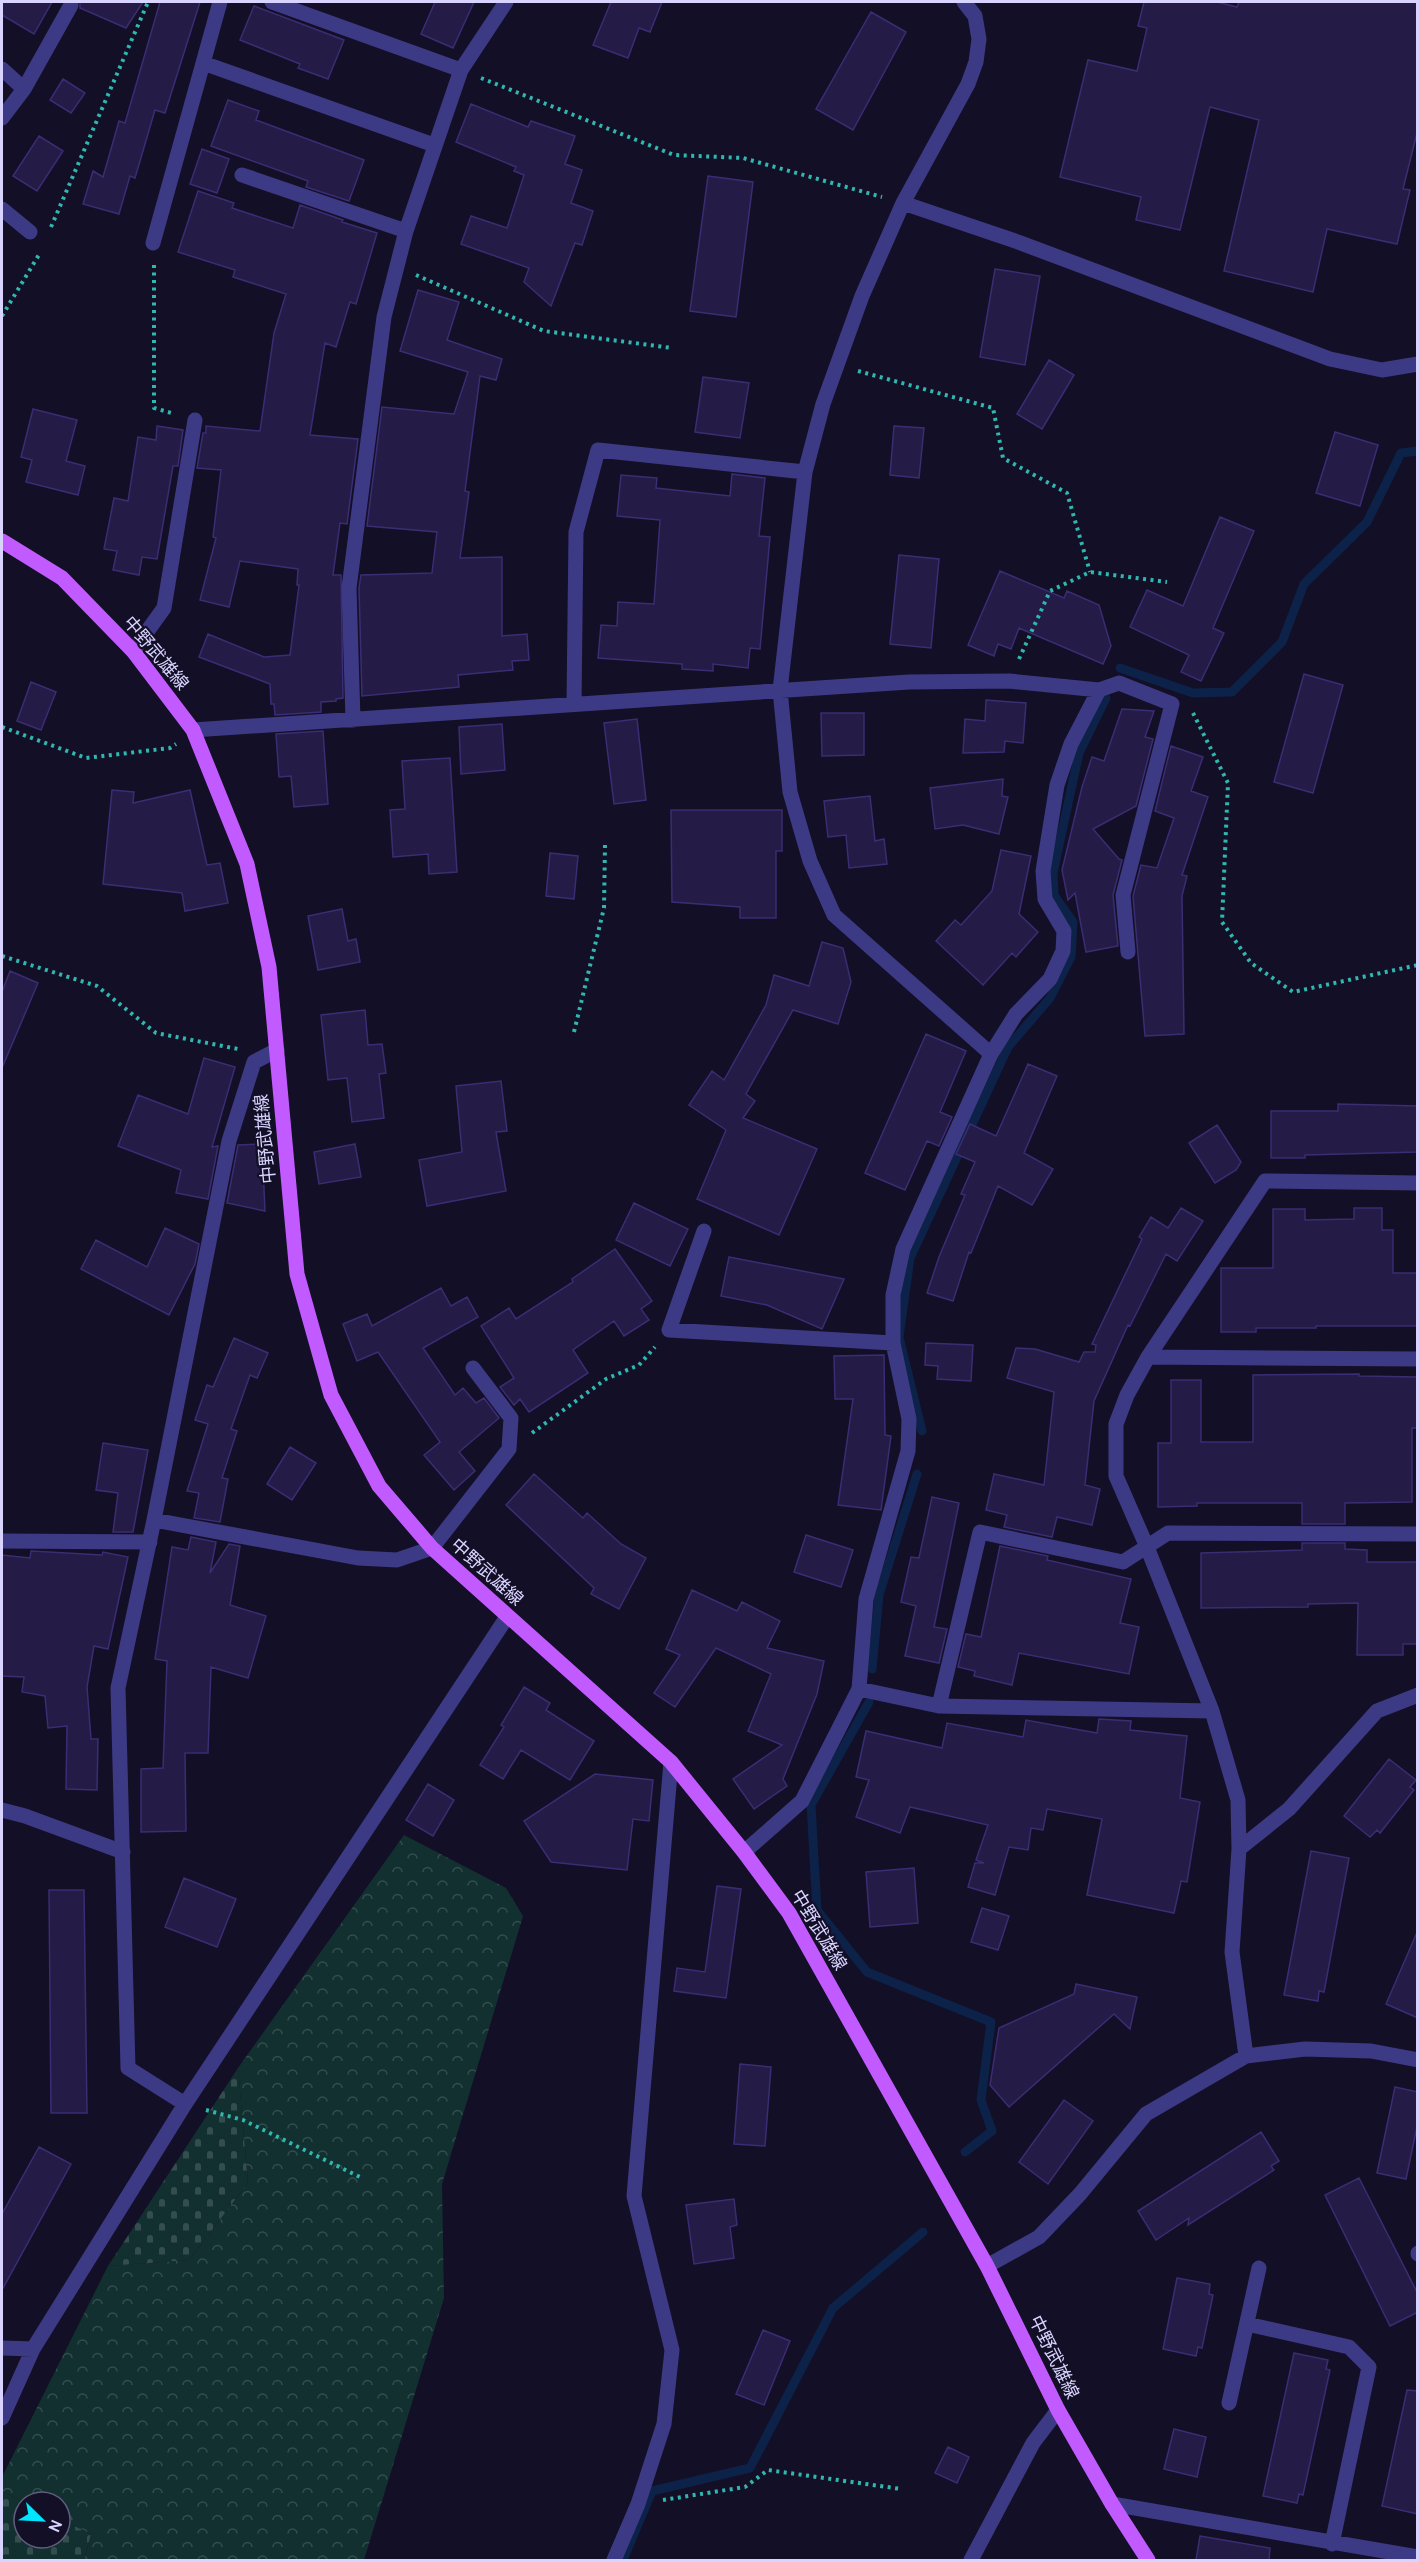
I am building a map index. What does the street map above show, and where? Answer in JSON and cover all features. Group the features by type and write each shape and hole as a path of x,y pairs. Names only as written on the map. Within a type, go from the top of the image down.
{"main road":[{"name":"中野武雄線","path":"2,540 62,579 133,651 193,730 247,864 270,967 297,1274 331,1395 379,1486 432,1548 670,1762 744,1852 789,1913 987,2266 1058,2410 1112,2504 1148,2560"}],"street":[{"path":"153,243 220,2"},
{"path":"272,2 461,70"},
{"path":"353,720 349,588 384,317 406,231 461,70 507,2"},
{"path":"964,2 975,16 979,39 976,62 968,84 903,203 862,296 823,404 805,472 780,690 790,792 810,861 834,915 991,1054"},
{"path":"2,118 24,89 71,5"},
{"path":"203,63 434,145"},
{"path":"2,69 24,89"},
{"path":"242,176 406,231"},
{"path":"903,203 1018,242 1330,359 1382,370 1418,364"},
{"path":"2,209 30,232"},
{"path":"133,651 164,608 195,420"},
{"path":"574,704 576,532 598,450 805,472"},
{"path":"193,730 909,682 1009,681 1099,690 1119,683 1172,704 1123,896 1128,952"},
{"path":"744,1852 802,1801 859,1689 866,1599 908,1451 909,1419 893,1343 893,1295 903,1249 991,1054 1016,1014 1050,979 1063,951 1064,931 1045,899 1043,870 1057,785 1071,744 1099,690"},
{"path":"185,2104 128,2068 118,1688 150,1542 229,1141 254,1062 277,1050"},
{"path":"1246,2056 1233,1952 1239,1849 1238,1800 1212,1711 1148,1547 1116,1476 1116,1424 1127,1395 1148,1357 1265,1181 1418,1183"},
{"path":"704,1231 669,1330 893,1343"},
{"path":"1148,1357 1418,1359"},
{"path":"154,1520 358,1558 397,1560 432,1548 509,1449 510,1419 473,1368"},
{"path":"939,1706 980,1532 1123,1562 1168,1533 1418,1534"},
{"path":"2,1541 150,1542"},
{"path":"2,2418 33,2349 185,2104 507,1617"},
{"path":"859,1689 939,1706 1212,1711"},
{"path":"1239,1849 1289,1809 1377,1711 1418,1695"},
{"path":"614,2560 638,2504 664,2424 672,2350 633,2196 670,1762"},
{"path":"2,1810 26,1816 123,1852"},
{"path":"987,2266 1039,2237 1080,2194 1146,2114 1246,2056 1305,2049 1371,2050 1418,2060"},
{"path":"1229,2403 1259,2268"},
{"path":"1246,2324 1349,2347 1369,2367 1332,2544"},
{"path":"2,2348 33,2349"},
{"path":"971,2560 1033,2443 1058,2410"},
{"path":"1112,2504 1418,2558"}],"path":[{"path":"48,235 148,2"},
{"path":"461,70 674,155 743,158 903,203"},
{"path":"153,243 154,408 195,420"},
{"path":"2,316 43,245"},
{"path":"396,267 544,331 672,348"},
{"path":"837,365 993,408 1003,458 1067,493 1090,572"},
{"path":"1009,681 1050,591 1090,572 1167,582"},
{"path":"1190,708 1228,783 1222,921 1251,963 1293,992 1418,965"},
{"path":"2,727 86,758 170,748 193,730"},
{"path":"574,1032 604,908 605,844"},
{"path":"2,956 97,986 156,1033 240,1049 254,1062"},
{"path":"509,1449 606,1379 639,1365 669,1330"},
{"path":"185,2104 243,2120 362,2178"},
{"path":"656,2501 745,2487 768,2470 901,2489"}],"green space":[{"path":"404,1835 506,1888 523,1916 442,2184 444,2298 364,2560 84,2560 91,2534 72,2525 72,2490 12,2490 12,2496 2,2491 2,2477 108,2266 189,2260 248,2183 238,2068"},
{"path":"238,2068 248,2183 189,2260 108,2266"},
{"path":"2,2491 12,2496 12,2550 72,2550 72,2525 91,2534 84,2560 2,2560"}],"building":[{"path":"2,2 52,2 34,34 2,15"},
{"path":"80,2 143,2 126,28 80,8"},
{"path":"160,2 200,2 165,113 155,110 135,178 130,176 119,214 83,204 93,171 103,177 119,121 125,123"},
{"path":"435,2 474,2 453,48 421,34"},
{"path":"611,2 662,2 650,32 639,28 628,58 593,45"},
{"path":"1144,2 1217,2 1237,7 1239,2 1418,2 1418,129 1403,189 1410,190 1397,244 1327,229 1313,292 1224,271 1259,120 1210,107 1180,230 1136,220 1141,197 1060,177 1088,60 1137,71 1147,28 1138,26"},
{"path":"254,6 344,40 328,79 298,68 300,64 240,40"},
{"path":"871,12 906,32 853,130 816,109"},
{"path":"63,79 85,93 71,113 50,100"},
{"path":"228,100 259,111 256,120 364,160 349,201 306,187 308,181 211,146"},
{"path":"471,104 528,127 531,121 575,136 565,164 582,170 571,203 593,211 582,245 575,243 551,306 524,282 529,268 461,244 471,216 507,228 524,175 514,171 516,167 456,142"},
{"path":"39,136 63,151 37,191 13,176"},
{"path":"202,149 229,159 217,193 190,184"},
{"path":"708,176 753,182 736,317 690,311"},
{"path":"198,191 234,203 232,208 293,228 300,205 377,233 356,304 350,302 336,347 325,343 310,435 358,439 347,524 340,523 333,575 341,575 343,698 321,702 321,712 275,715 274,704 271,704 270,684 199,657 208,634 264,657 290,655 299,585 297,585 298,569 240,561 229,607 200,600 216,538 213,537 221,470 197,468 203,433 206,433 206,426 260,431 274,333 286,294 233,277 235,270 178,252"},
{"path":"995,269 1040,276 1025,365 980,357"},
{"path":"418,290 459,302 447,340 502,359 496,380 480,376 465,491 469,492 460,558 502,557 502,636 527,634 529,660 512,661 513,670 458,675 459,687 362,696 359,588 361,575 432,573 437,532 367,526 382,407 454,414 468,372 400,351"},
{"path":"1049,360 1074,375 1042,429 1017,414"},
{"path":"703,377 749,383 740,438 695,432"},
{"path":"33,409 77,420 66,461 85,466 78,495 26,482 32,460 21,457"},
{"path":"157,426 183,430 178,466 173,466 157,559 142,557 139,575 113,570 117,551 104,549 114,498 128,501 138,437 156,440"},
{"path":"894,426 924,428 919,478 890,475"},
{"path":"1335,432 1378,445 1360,506 1316,493"},
{"path":"732,474 765,478 759,536 770,537 760,649 750,648 748,668 713,664 713,671 682,669 682,664 598,658 601,625 617,626 618,602 654,604 660,520 617,516 621,475 657,478 656,488 730,496"},
{"path":"1220,517 1254,531 1213,628 1224,633 1201,681 1181,672 1189,655 1130,627 1147,590 1183,606"},
{"path":"899,555 939,559 931,648 890,644"},
{"path":"1000,571 1064,598 1067,591 1099,605 1111,646 1103,664 1019,628 1011,649 998,644 994,656 968,645"},
{"path":"1304,674 1343,685 1313,793 1274,782"},
{"path":"31,682 56,692 41,730 17,721"},
{"path":"986,700 1026,703 1023,743 1005,741 1004,752 963,753 965,719 985,721"},
{"path":"1122,709 1154,711 1145,737 1153,739 1136,806 1093,829 1122,860 1113,895 1118,946 1086,952 1075,893 1068,900 1062,870 1082,787 1092,757 1104,761"},
{"path":"821,713 864,713 864,755 822,756"},
{"path":"637,719 646,800 614,804 604,723"},
{"path":"502,724 505,770 461,774 459,727"},
{"path":"323,731 328,804 294,807 291,776 279,777 276,734"},
{"path":"1171,746 1203,757 1191,791 1208,797 1182,875 1187,876 1182,896 1184,1034 1145,1036 1133,896 1141,865 1157,868 1174,818 1155,811"},
{"path":"450,758 457,872 429,874 428,854 393,857 390,810 405,809 402,761"},
{"path":"1003,779 1002,796 1008,797 999,834 963,825 935,829 930,788"},
{"path":"112,790 134,792 133,803 190,790 207,865 220,863 228,903 185,911 182,893 103,884"},
{"path":"870,796 875,841 884,839 887,864 849,868 846,835 828,837 824,801"},
{"path":"671,810 782,810 782,851 776,851 776,918 740,918 740,907 672,902"},
{"path":"1001,850 1031,856 1019,914 1038,932 1016,957 1012,953 983,985 936,941 955,920 961,925 992,891"},
{"path":"550,853 578,856 574,899 546,896"},
{"path":"342,909 348,941 356,939 360,962 318,970 308,916"},
{"path":"822,942 843,948 851,982 838,1024 793,1010 746,1094 755,1101 743,1118 817,1149 779,1235 697,1199 726,1130 689,1105 712,1071 724,1080 766,1005 774,975 809,986"},
{"path":"10,971 38,983 2,1068 2,992"},
{"path":"365,1010 368,1045 382,1044 386,1073 379,1074 384,1118 352,1122 347,1078 328,1080 321,1015"},
{"path":"926,1034 966,1051 940,1112 952,1117 939,1146 927,1141 905,1190 865,1173"},
{"path":"204,1058 235,1067 212,1147 218,1146 208,1199 176,1193 181,1170 118,1146 138,1095 188,1114"},
{"path":"1028,1064 1057,1076 1024,1153 1053,1169 1032,1205 998,1186 971,1253 969,1252 953,1301 927,1293 939,1257 965,1195 961,1194 975,1162 956,1154 970,1124 996,1136"},
{"path":"501,1081 507,1131 496,1132 506,1191 427,1206 419,1160 462,1152 456,1086"},
{"path":"1338,1104 1418,1106 1418,1152 1271,1158 1271,1111 1338,1111"},
{"path":"1217,1125 1241,1162 1236,1170 1215,1183 1189,1143"},
{"path":"262,1144 265,1211 227,1203 238,1145"},
{"path":"355,1144 361,1177 319,1184 314,1152"},
{"path":"634,1203 688,1229 670,1266 616,1240"},
{"path":"1181,1208 1203,1221 1177,1261 1166,1254 1130,1326 1128,1325 1094,1401 1085,1485 1100,1489 1092,1525 1057,1517 1052,1537 1004,1527 1007,1515 986,1510 994,1474 1044,1485 1054,1392 1007,1378 1016,1348 1035,1349 1079,1362 1084,1352 1095,1352 1096,1345 1092,1344 1142,1239 1139,1237 1151,1217 1168,1228"},
{"path":"1354,1208 1382,1208 1382,1230 1393,1230 1393,1273 1418,1273 1418,1326 1316,1326 1316,1328 1256,1328 1256,1332 1221,1332 1221,1268 1273,1268 1273,1209 1305,1209 1305,1220 1354,1219"},
{"path":"165,1228 199,1244 195,1264 169,1315 81,1269 96,1240 147,1267"},
{"path":"615,1249 652,1301 641,1309 649,1320 624,1336 614,1321 573,1350 588,1373 529,1412 520,1399 514,1405 500,1387 514,1378 481,1326 509,1308 516,1319 573,1282 572,1279"},
{"path":"729,1257 844,1279 822,1329 767,1305 721,1296"},
{"path":"441,1288 451,1306 467,1297 478,1317 423,1348 455,1395 463,1388 476,1403 484,1398 499,1418 459,1452 475,1471 454,1490 424,1455 440,1442 378,1352 357,1361 343,1324 367,1314 372,1326"},
{"path":"234,1338 268,1353 257,1378 250,1375 231,1429 237,1431 222,1478 228,1479 220,1522 194,1518 199,1493 187,1491 208,1424 195,1420 207,1385 213,1387"},
{"path":"926,1343 973,1345 971,1381 937,1379 938,1366 925,1365"},
{"path":"884,1355 885,1435 891,1436 881,1510 838,1505 853,1399 835,1399 834,1356"},
{"path":"1359,1374 1359,1376 1418,1377 1418,1428 1412,1428 1412,1502 1345,1503 1345,1524 1302,1524 1302,1503 1197,1503 1197,1506 1158,1507 1158,1443 1171,1443 1171,1380 1201,1380 1201,1442 1253,1442 1253,1375"},
{"path":"103,1443 148,1450 133,1532 113,1532 118,1493 96,1490"},
{"path":"290,1447 316,1463 292,1500 267,1484"},
{"path":"534,1474 583,1518 587,1513 621,1544 646,1558 619,1609 591,1594 594,1588 506,1505"},
{"path":"932,1497 959,1503 934,1627 947,1629 939,1663 905,1656 916,1606 901,1602 911,1557 919,1558"},
{"path":"806,1535 853,1550 841,1587 794,1572"},
{"path":"191,1537 216,1542 210,1573 229,1544 240,1546 230,1605 266,1616 248,1678 211,1667 208,1753 185,1753 186,1831 141,1832 141,1769 163,1768 167,1661 155,1659 172,1547 188,1550"},
{"path":"1302,1543 1345,1543 1345,1549 1367,1550 1367,1562 1418,1562 1418,1644 1403,1644 1403,1655 1357,1655 1358,1603 1308,1604 1308,1607 1201,1608 1201,1553 1302,1550"},
{"path":"1000,1546 1048,1556 1047,1560 1131,1579 1120,1623 1139,1627 1129,1674 1019,1653 1012,1685 974,1676 975,1671 958,1667 966,1634 981,1637"},
{"path":"31,1551 102,1555 103,1552 128,1557 108,1649 94,1646 87,1687 91,1739 98,1739 97,1790 66,1789 67,1726 48,1728 45,1696 22,1692 24,1677 2,1676 2,1555 30,1558"},
{"path":"692,1590 737,1611 742,1602 780,1621 767,1648 824,1661 817,1694 783,1779 787,1786 754,1809 733,1779 782,1745 748,1731 771,1674 716,1648 675,1707 654,1693 680,1655 666,1649"},
{"path":"524,1687 550,1703 546,1710 594,1741 570,1780 521,1750 503,1779 480,1765 504,1727 501,1725"},
{"path":"1099,1719 1131,1721 1130,1730 1187,1736 1180,1798 1200,1802 1187,1882 1181,1881 1174,1913 1087,1895 1102,1819 1047,1809 1043,1830 1031,1828 1028,1850 1009,1847 995,1895 968,1887 975,1863 984,1863 976,1860 988,1825 910,1807 900,1833 856,1817 869,1780 856,1777 866,1731 942,1748 947,1723 1023,1737 1026,1720 1097,1733"},
{"path":"1389,1759 1416,1780 1410,1787 1414,1790 1380,1833 1377,1830 1370,1837 1344,1816"},
{"path":"595,1774 653,1780 649,1821 633,1819 627,1870 551,1862 524,1821"},
{"path":"428,1784 454,1800 433,1836 406,1820"},
{"path":"1311,1851 1349,1858 1324,1992 1319,1991 1318,2001 1284,1995"},
{"path":"914,1868 918,1923 870,1927 866,1872"},
{"path":"184,1878 236,1899 217,1947 165,1927"},
{"path":"717,1886 741,1889 726,1998 674,1991 677,1968 705,1972"},
{"path":"49,1890 84,1890 87,2113 51,2113"},
{"path":"982,1908 1009,1916 998,1950 971,1942"},
{"path":"1418,1930 1418,2018 1386,2004"},
{"path":"1076,1984 1137,1997 1130,2029 1114,2014 1009,2107 990,2085 999,2028 1074,1994"},
{"path":"740,2064 771,2067 765,2146 734,2144"},
{"path":"1395,2087 1418,2092 1418,2122 1406,2179 1377,2173"},
{"path":"1064,2100 1093,2121 1048,2184 1019,2162"},
{"path":"1261,2132 1279,2161 1271,2166 1274,2170 1188,2225 1189,2218 1156,2240 1138,2211"},
{"path":"39,2147 71,2164 2,2290 2,2214"},
{"path":"1359,2178 1418,2294 1418,2312 1390,2326 1325,2195"},
{"path":"734,2199 737,2225 730,2227 734,2258 694,2264 686,2205"},
{"path":"1177,2278 1210,2284 1209,2294 1213,2295 1202,2348 1198,2347 1196,2356 1163,2349"},
{"path":"763,2330 790,2341 764,2405 736,2394"},
{"path":"1294,2353 1328,2360 1326,2369 1330,2370 1303,2495 1299,2494 1297,2503 1263,2496"},
{"path":"1407,2390 1418,2391 1418,2514 1382,2506"},
{"path":"1174,2429 1206,2437 1197,2477 1164,2469"},
{"path":"948,2447 969,2457 957,2483 935,2473"},
{"path":"1200,2536 1270,2548 1269,2560 1196,2560"}],"waterway":[{"path":"1120,668 1193,693 1232,692 1282,642 1304,584 1367,522 1401,453 1418,451"},
{"path":"922,1431 899,1337 910,1258 1008,1047 1050,998 1071,957 1073,922 1054,895 1053,873 1079,753 1106,698"},
{"path":"872,1669 879,1595 917,1474"},
{"path":"869,1702 811,1805 817,1910 867,1972 991,2022 981,2100 992,2131 965,2152"},
{"path":"623,2560 652,2491 750,2468 833,2308 923,2232"}]}
